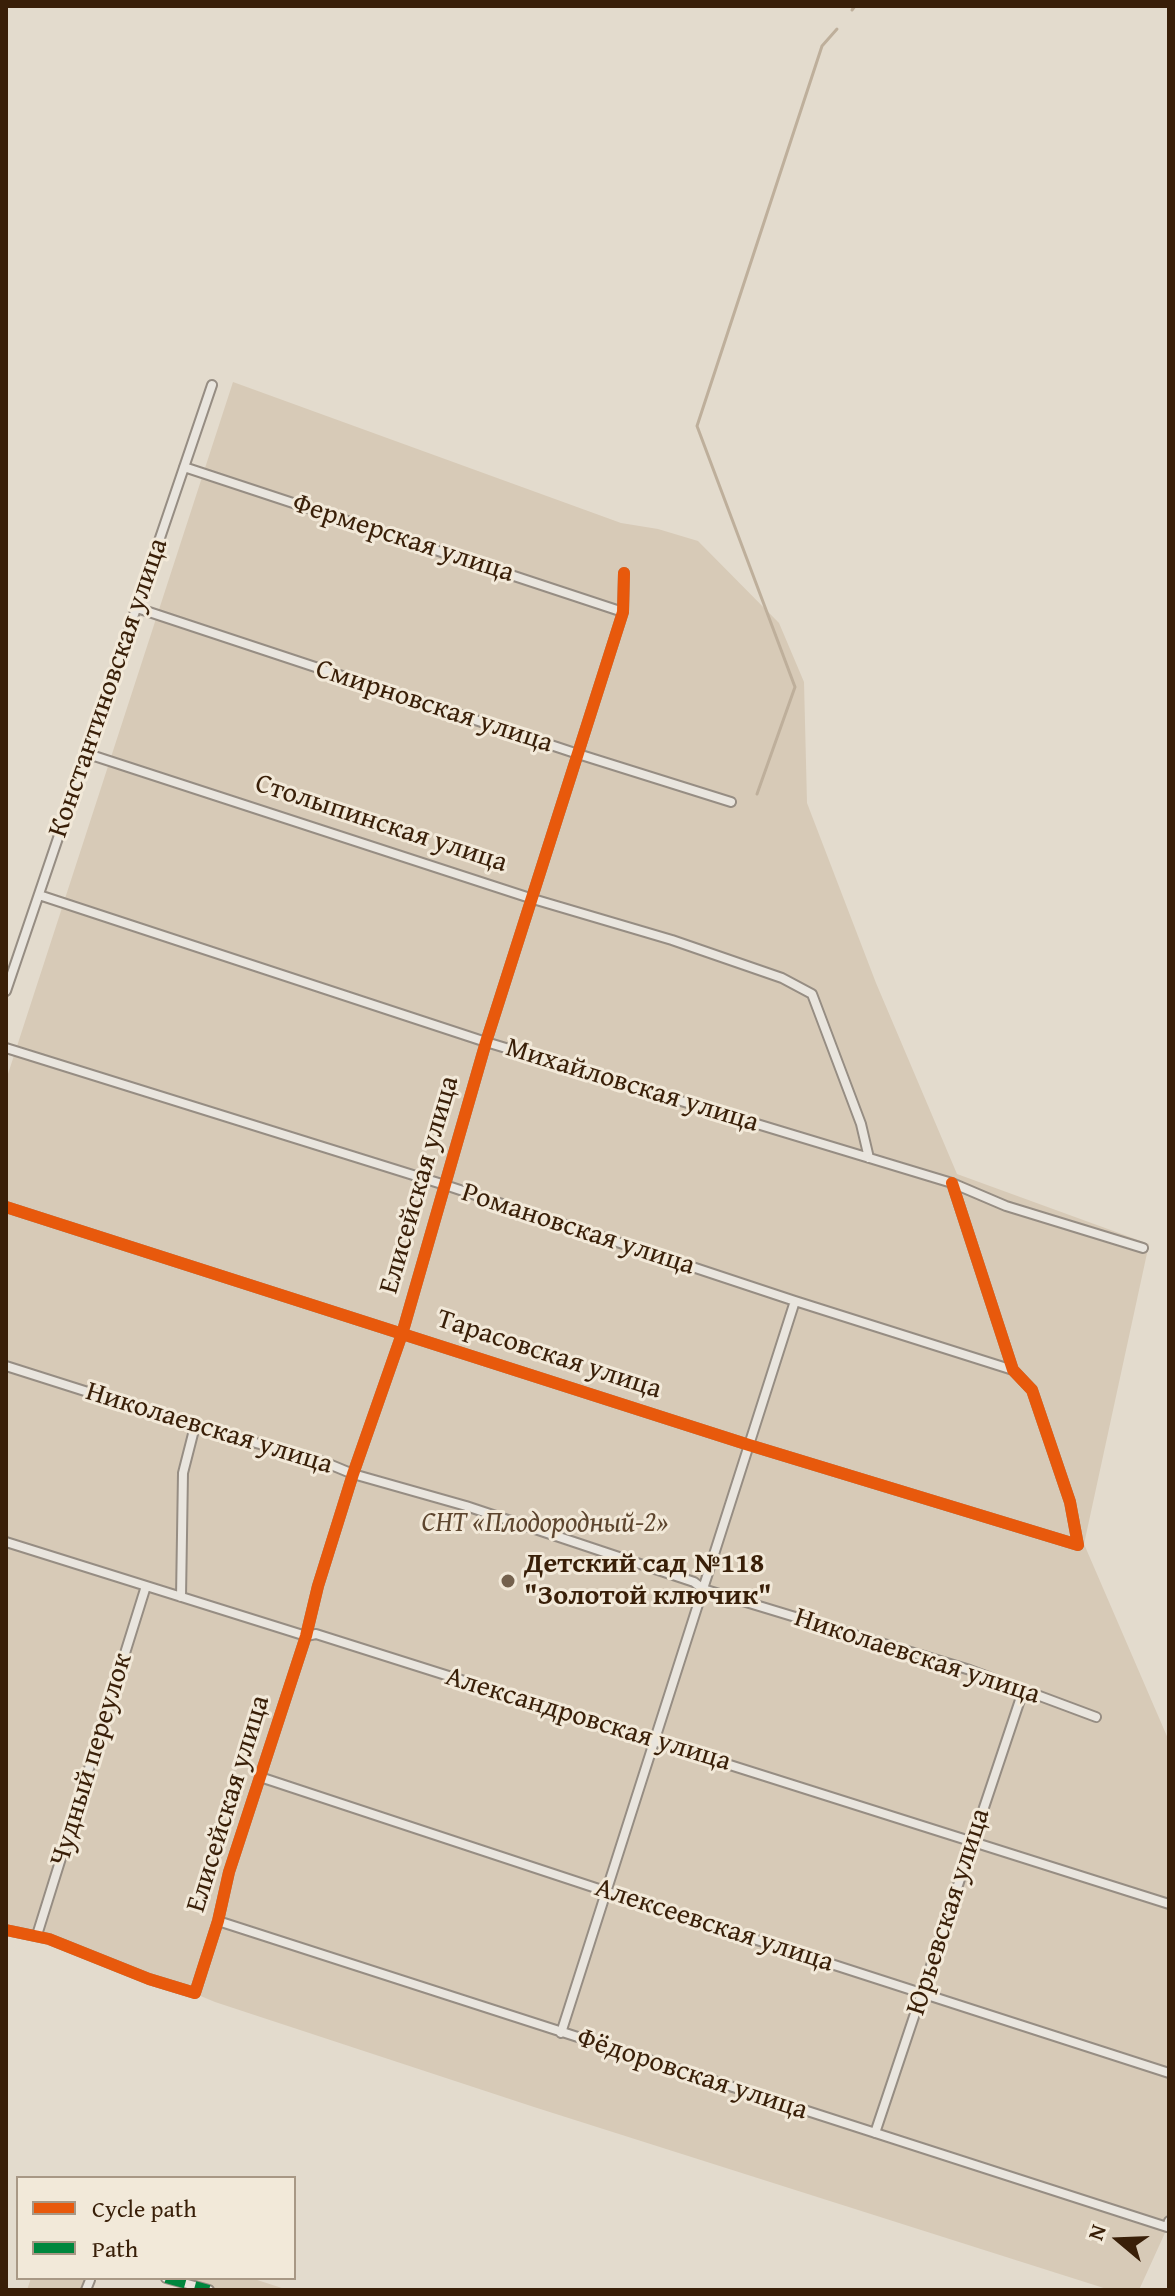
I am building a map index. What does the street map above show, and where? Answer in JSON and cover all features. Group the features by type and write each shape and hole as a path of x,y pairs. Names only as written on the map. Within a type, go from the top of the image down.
{"street":[{"name":"Константиновская улица","path":"6,991 212,385"},
{"name":"Фермерская улица","path":"184,467 623,612"},
{"name":"Елисейская улица","path":"37,1935 149,1979 195,1993 218,1921 229,1872 306,1636 318,1586 353,1474 402,1334 486,1042 623,612 624,573"},
{"name":"Смирновская улица","path":"137,608 731,802"},
{"name":"Столыпинская улица","path":"88,754 782,978 812,994 861,1124 869,1158"},
{"name":"Михайловская улица","path":"39,895 486,1042 952,1183"},
{"name":"Романовская улица","path":"6,1048 445,1185 1013,1370"},
{"path":"952,1183 1006,1206 1143,1248"},
{"path":"952,1183 1013,1370"},
{"name":"Тарасовская улица","path":"6,1207 749,1445 1078,1545 1070,1502 1032,1390 1013,1370"},
{"path":"561,2033 795,1301"},
{"name":"Николаевская улица","path":"6,1366 466,1506 694,1582 703,1589 970,1670 1096,1717"},
{"path":"181,1597 183,1473 195,1426"},
{"name":"Александровская улица","path":"6,1542 306,1636 316,1634 1169,1904"},
{"name":"Чудный переулок","path":"37,1935 146,1586"},
{"name":"Юрьевская улица","path":"875,2133 1023,1691"},
{"name":"Алексеевская улица","path":"260,1777 1169,2073"},
{"name":"Фёдоровская улица","path":"218,1921 561,2033 1168,2224"},
{"path":"6,1930 37,1935"},
{"path":"86,2290 90,2280"},
{"path":"173,2280 209,2290"}],"green space":[{"name":"СНТ «Плодородный-2»","path":"233,382 621,523 658,529 698,541 779,623 804,682 807,803 876,983 957,1174 1149,1244 1084,1544 1169,1741 1169,2224 1139,2290 1110,2290 534,2107 215,2002 6,1923 6,1080"},
{"path":"30,2280 85,2280 82,2290 27,2290"},
{"path":"169,2280 257,2280 288,2290 199,2290"}],"waterway":[{"path":"852,10 855,6"},
{"path":"757,794 795,687 697,426 822,46 837,29"}],"marked path":[{"path":"173,2280 209,2290"}],"cycle path":[{"path":"6,1930 49,1939 149,1979 195,1993 218,1921 229,1872 306,1636 318,1586 353,1474 402,1334 486,1042 623,612 624,573"},
{"path":"6,1207 749,1445 1078,1545 1070,1502 1032,1390 1013,1370 952,1183"}],"place":[{"name":"Детский сад №118 \"Золотой ключик\"","path":"508,1581"}]}
